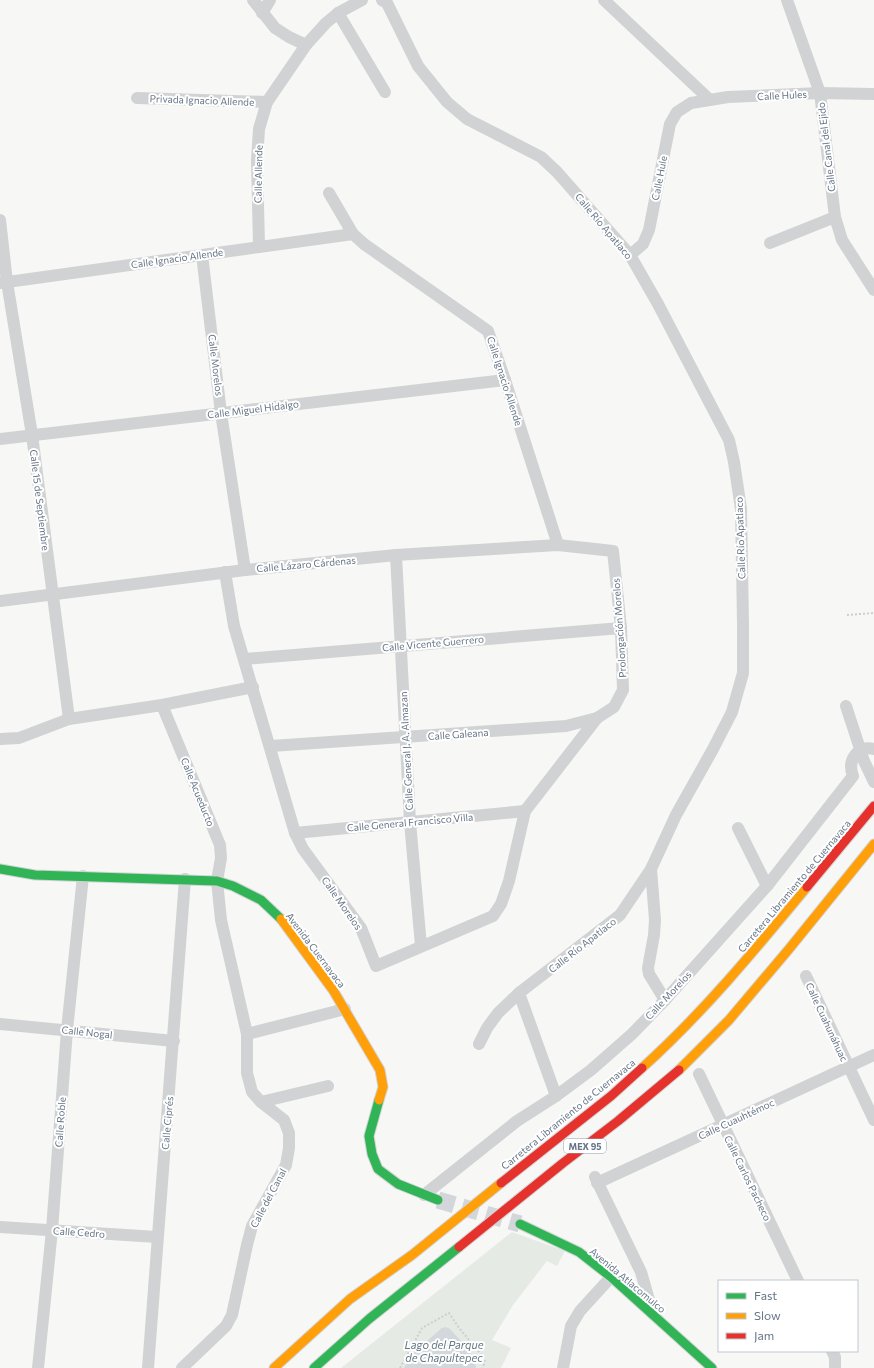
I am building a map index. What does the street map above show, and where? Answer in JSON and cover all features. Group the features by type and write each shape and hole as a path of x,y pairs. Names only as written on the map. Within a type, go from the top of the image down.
{"main road":[{"name":"Carretera Libramiento de Cuernavaca","path":"274,1368 350,1299 412,1255 611,1096 665,1047 716,995 874,806"},
{"name":"MEX 95","path":"314,1368 369,1319 506,1210 563,1162 618,1121 677,1072 729,1020 789,950 874,844"},
{"name":"Avenida Cuernavaca","path":"0,869 36,875 216,881 233,886 261,900 283,921 333,990 380,1070 383,1087 369,1136 372,1154 378,1169 398,1184 424,1195"},
{"path":"424,1195 438,1200"},
{"name":"Avenida Atlacomulco","path":"520,1224 579,1252 611,1277 712,1368"}],"street":[{"path":"253,0 275,28 306,45"},
{"path":"262,13 270,0"},
{"path":"267,102 306,45 326,23 338,13 362,0"},
{"name":"Calle Río Apatlaco","path":"382,0 387,3 418,66 447,102 467,119 541,157 558,172 630,255 658,304 729,440 741,509 743,673 732,712 676,815 651,869 620,915 519,993 498,1013 487,1028 479,1044"},
{"path":"604,0 710,100"},
{"name":"Calle Canal del Ejido","path":"787,0 820,93 835,217 842,240 874,290"},
{"path":"338,13 385,92"},
{"name":"Calle Hules","path":"691,103 728,97 820,93 874,94"},
{"name":"Privada Ignacio Allende","path":"137,98 267,102"},
{"name":"Calle Allende","path":"259,247 257,160 259,129 267,102"},
{"name":"Calle Hule","path":"630,255 643,244 649,230 670,124 677,112 691,103"},
{"name":"Calle Ignacio Allende","path":"329,193 353,234 364,244 488,331 558,545"},
{"path":"770,243 835,217"},
{"name":"Calle 15 de Septiembre","path":"0,220 4,282 32,435 69,719"},
{"name":"Calle Ignacio Allende","path":"4,282 353,234"},
{"name":"Calle Morelos","path":"202,255 222,412 245,570"},
{"name":"Calle Miguel Hidalgo","path":"0,439 505,380"},
{"name":"Calle Lázaro Cárdenas","path":"0,601 224,572 396,555 558,545 613,551"},
{"name":"Prolongación Morelos","path":"597,718 614,707 623,690 621,628 613,551"},
{"name":"Calle General J. A. Almazan","path":"396,555 410,822 422,946"},
{"name":"Calle Morelos","path":"224,572 234,626 271,746 295,833 303,849 362,928 376,966 493,916 501,904 509,881 525,811 597,718"},
{"name":"Calle Vicente Guerrero","path":"245,659 621,628"},
{"path":"0,739 19,738 69,719 162,705 253,687"},
{"name":"Calle Acueducto","path":"162,705 220,845 221,858 216,881"},
{"path":"846,706 862,756 874,782"},
{"name":"Calle Galeana","path":"271,746 566,726 597,718"},
{"path":"862,756 868,747 874,749"},
{"name":"Calle Morelos","path":"424,1195 516,1121 556,1096 591,1070 632,1034 665,1000 766,886 853,776 850,768 852,760 862,756"},
{"name":"Calle General Francisco Villa","path":"295,833 525,811"},
{"path":"738,828 766,886"},
{"path":"651,869 655,920 648,968 649,974 665,1000"},
{"name":"Calle Roble","path":"38,1368 52,1230 67,1030 83,876"},
{"name":"Calle Ciprés","path":"148,1368 157,1237 174,1041 185,879"},
{"name":"Calle del Canal","path":"182,1368 226,1326 232,1315 252,1226 286,1164 289,1148 289,1133 284,1120 261,1102 252,1092 247,1073 247,1034 221,920 216,881"},
{"name":"Calle Cuahunáhuac","path":"806,976 874,1120"},
{"path":"519,993 556,1096"},
{"path":"247,1034 345,1009"},
{"name":"Calle Nogal","path":"0,1024 174,1041"},
{"name":"Calle Cuauhtémoc","path":"652,1314 641,1272 596,1180 723,1125 874,1055"},
{"name":"Calle Carlos Pacheco","path":"699,1074 798,1280"},
{"path":"261,1102 328,1086"},
{"name":"Calle Cedro","path":"0,1227 157,1237"},
{"path":"565,1367 571,1326 580,1310 611,1277"},
{"path":"832,1352 835,1357 835,1368"}],"path":[{"path":"848,614 874,613"},
{"path":"400,1368 422,1328 449,1314 485,1360 483,1368"}],"shaded area":[{"path":"512,1232 565,1251 557,1266 547,1261 513,1305 492,1340 511,1348 501,1368 341,1368"}],"water":[{"name":"Lago del Parque de Chapultepec","path":"446,1327 450,1329 462,1342 473,1358 476,1368 404,1368 413,1353 442,1328"}],"tunnel":[{"path":"438,1200 520,1224"}],"traffic: fast":[{"path":"0,869 35,875 217,881 233,886 261,900 281,919"},
{"path":"379,1100 369,1136 372,1154 378,1169 398,1184 438,1200"},
{"path":"520,1224 579,1252 611,1277 712,1368"},
{"path":"314,1368 369,1319 459,1247"}],"traffic: slow":[{"path":"679,1070 729,1020 874,844"},
{"path":"642,1068 707,1003 807,887"},
{"path":"281,919 333,990 380,1070 383,1087 379,1100"},
{"path":"274,1368 350,1299 412,1255 501,1183"}],"traffic: jam":[{"path":"807,887 874,806"},
{"path":"501,1183 611,1096 642,1068"},
{"path":"459,1247 563,1163 618,1121 679,1070"}]}
